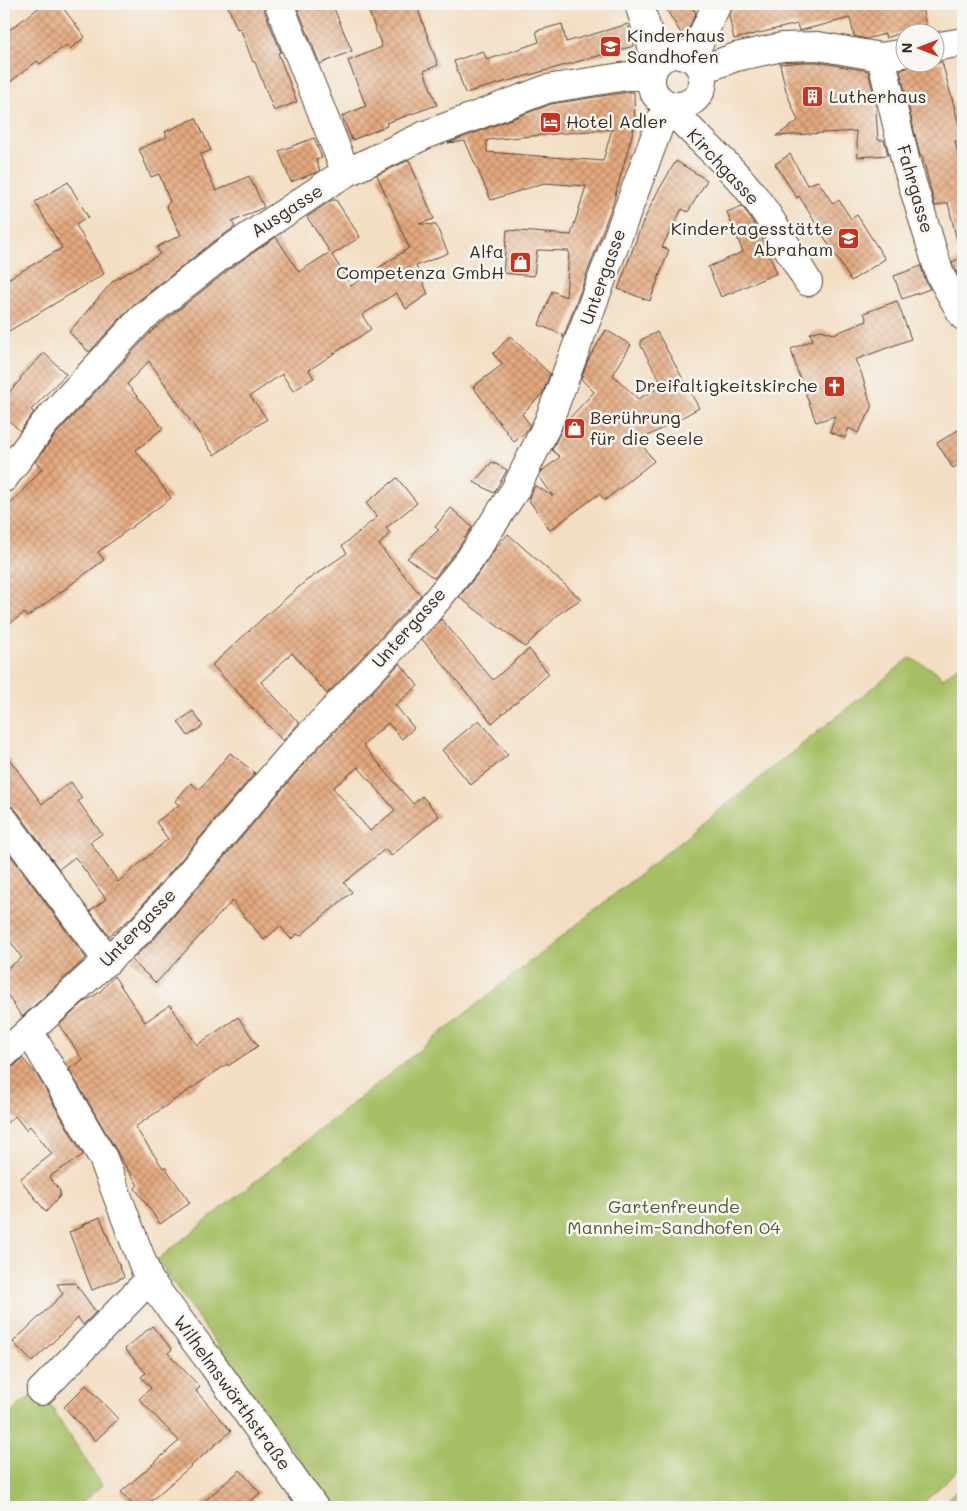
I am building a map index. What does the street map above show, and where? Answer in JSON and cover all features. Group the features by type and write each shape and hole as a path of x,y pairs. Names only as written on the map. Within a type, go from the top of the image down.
{"street":[{"path":"279,4 346,173"},
{"path":"639,4 654,69"},
{"path":"697,64 717,4"},
{"path":"944,45 963,42"},
{"path":"697,64 782,46 818,46 893,55"},
{"path":"678,53 685,54 697,64 703,85 695,99 682,106 667,105 659,100 650,85 654,69 663,57 678,53"},
{"name":"Fahrgasse","path":"893,55 906,163 940,275 963,316"},
{"name":"Ausgasse","path":"4,478 44,424 142,318 223,254 346,173 425,135 548,90 627,76 654,69"},
{"name":"Kirchgasse","path":"667,105 738,177 771,220 808,282"},
{"name":"Untergasse","path":"4,1054 143,928 298,747 427,612 470,559 515,490 548,423 667,105"},
{"path":"4,820 108,961"},
{"name":"Wilhelmswörthstraße","path":"29,1031 103,1158 149,1280 213,1365 314,1507"},
{"path":"41,1391 149,1280"}],"green space":[{"name":"Gartenfreunde Mannheim-Sandhofen 04","path":"910,658 936,671 942,679 963,662 963,1465 919,1507 333,1507 157,1260"},
{"path":"39,1388 102,1485 77,1507 4,1507 4,1419"},
{"path":"963,1484 963,1507 939,1507"}],"building":[{"path":"44,4 60,4 85,37 70,49 66,45 40,64 37,61 4,87 4,34"},
{"path":"227,4 264,4 264,10 281,52 278,53 297,102 274,111 255,62 253,62 240,28 237,29"},
{"path":"296,4 332,4 352,51 320,64"},
{"path":"393,4 416,4 438,65 424,71 437,105 386,123 387,126 352,140 342,116 366,106 348,61 382,47 369,12"},
{"path":"663,4 690,4 696,13 687,33 682,35"},
{"path":"752,4 921,4 925,22 894,22 894,35 886,38 885,34 866,39 854,36 850,18 799,31 797,24 734,39 729,16 732,9"},
{"path":"562,24 566,42 628,24 634,46 465,93 454,61 483,51 487,60 539,42 536,31"},
{"path":"817,62 868,71 875,99 878,140 884,140 888,155 858,157 856,131 776,136 798,121 786,91 780,64"},
{"path":"944,69 963,139 955,141 963,177 963,240 957,241 948,203 935,206 922,156 920,156 900,72 944,72"},
{"path":"634,92 635,124 613,203 563,338 563,335 539,325 552,291 566,297 569,251 537,250 534,276 503,273 507,230 571,235 586,186 544,183 491,200 465,141 448,143 551,104","holes":["612,129 603,161 487,152 487,140"]},
{"path":"196,118 211,150 200,155 216,191 249,176 264,207 232,222 235,227 132,306 89,352 69,332 113,281 160,254 157,247 181,235 166,205 170,202 159,174 151,177 139,149 167,137 165,132"},
{"path":"314,138 322,158 316,160 320,171 291,182 279,151"},
{"name":"Kindertagesstätte Abraham","path":"790,154 807,185 818,181 833,204 839,200 851,219 857,215 885,259 851,281 799,196 797,198 775,164"},
{"path":"409,160 434,219 419,224 436,225 448,253 416,266 428,294 406,309 396,293 362,315 371,329 309,370 314,378 293,391 282,374 250,396 267,419 214,455 149,361 127,384 163,428 136,450 171,498 98,552 104,560 27,617 24,613 4,628 4,511 43,468 35,462 56,434 153,330 232,267 276,237 299,272 330,252 307,217 332,200 336,200 360,237 332,255 351,286 409,248 377,175"},
{"path":"676,161 707,180 688,212 682,209 662,247 669,250 650,301 618,289 642,224 657,193"},
{"path":"68,182 88,217 76,225 104,274 4,334 4,297 9,294 4,281 62,248 35,202"},
{"path":"742,206 759,231 777,273 721,297 708,267 743,252 727,212"},
{"path":"963,257 963,278 960,279 952,262"},
{"path":"921,266 930,289 902,299 894,276"},
{"name":"Dreifaltigkeitskirche","path":"897,301 911,339 855,360 861,372 872,408 858,433 849,428 845,438 830,432 835,416 816,422 791,349 813,340 810,333 821,330 834,334 867,321 864,313"},
{"path":"606,330 631,345 613,375 638,399 663,386 641,346 641,340 657,332 699,408 639,441 654,461 605,500 599,494 550,530 528,499 535,486 553,496 539,476 542,471 560,457 552,450 564,424 594,392 581,379 588,360"},
{"path":"510,336 550,374 543,393 522,414 530,425 525,433 514,442 473,387 503,364 493,354"},
{"path":"44,353 66,374 31,410 34,412 20,431 4,416 4,398"},
{"path":"963,427 963,462 953,468 937,443"},
{"path":"492,462 507,470 494,493 474,482"},
{"path":"397,478 417,503 386,528 390,533 379,545 421,595 327,694 292,653 261,682 299,723 283,741 212,665 306,581 347,553 342,546 377,517 366,503"},
{"path":"451,508 472,527 457,550 434,578 407,558 439,530 435,527"},
{"path":"508,534 581,599 560,613 525,647 459,597"},
{"path":"441,619 493,680 529,649 549,674 492,723 422,639"},
{"path":"400,663 418,686 395,705 414,728 402,739 388,723 363,745 413,804 422,796 439,816 391,856 385,849 344,883 352,892 300,936 297,934 291,939 280,926 264,940 232,901 156,983 131,960 155,938 310,757","holes":["358,767 395,810 370,831 333,788"]},
{"path":"193,711 203,726 188,736 178,722"},
{"path":"479,720 508,755 471,785 442,750"},
{"path":"4,752 42,804 71,782 82,798 78,801 102,834 90,842 118,882 168,839 156,822 179,805 175,801 191,783 199,790 230,753 255,773 132,917 109,936 90,911 106,899 75,857 59,869 17,811 11,806 4,805"},
{"path":"4,846 86,958 22,1017 4,990 4,970 22,958 4,932"},
{"path":"114,976 145,1022 170,1005 197,1045 238,1017 258,1046 228,1066 227,1064 135,1127 190,1203 160,1224 135,1188 138,1185 120,1158 69,1069 83,1060 59,1025 83,1003 100,992"},
{"path":"22,1058 37,1075 83,1155 49,1177 60,1191 60,1196 46,1212 20,1179 52,1154 30,1126 26,1130 15,1116 4,1125 4,1070 14,1066"},
{"path":"100,1217 124,1277 92,1290 69,1232"},
{"path":"75,1283 96,1312 83,1325 78,1318 32,1362 13,1342 63,1294 57,1284"},
{"path":"152,1326 172,1349 168,1353 200,1387 196,1391 231,1431 144,1507 135,1507 121,1492 179,1441 139,1399 151,1388 141,1377 146,1373 125,1349"},
{"path":"86,1385 118,1419 95,1441 64,1407"},
{"path":"240,1470 260,1493 244,1507 198,1507"}],"place":[{"name":"Kinderhaus Sandhofen","path":"611,46"},
{"name":"Lutherhaus","path":"813,97"},
{"name":"Hotel Adler","path":"550,122"},
{"name":"Kindertagesstätte Abraham","path":"849,239"},
{"name":"Alfa Competenza GmbH","path":"520,262"},
{"name":"Dreifaltigkeitskirche","path":"834,386"},
{"name":"Berührung für die Seele","path":"574,428"}]}
